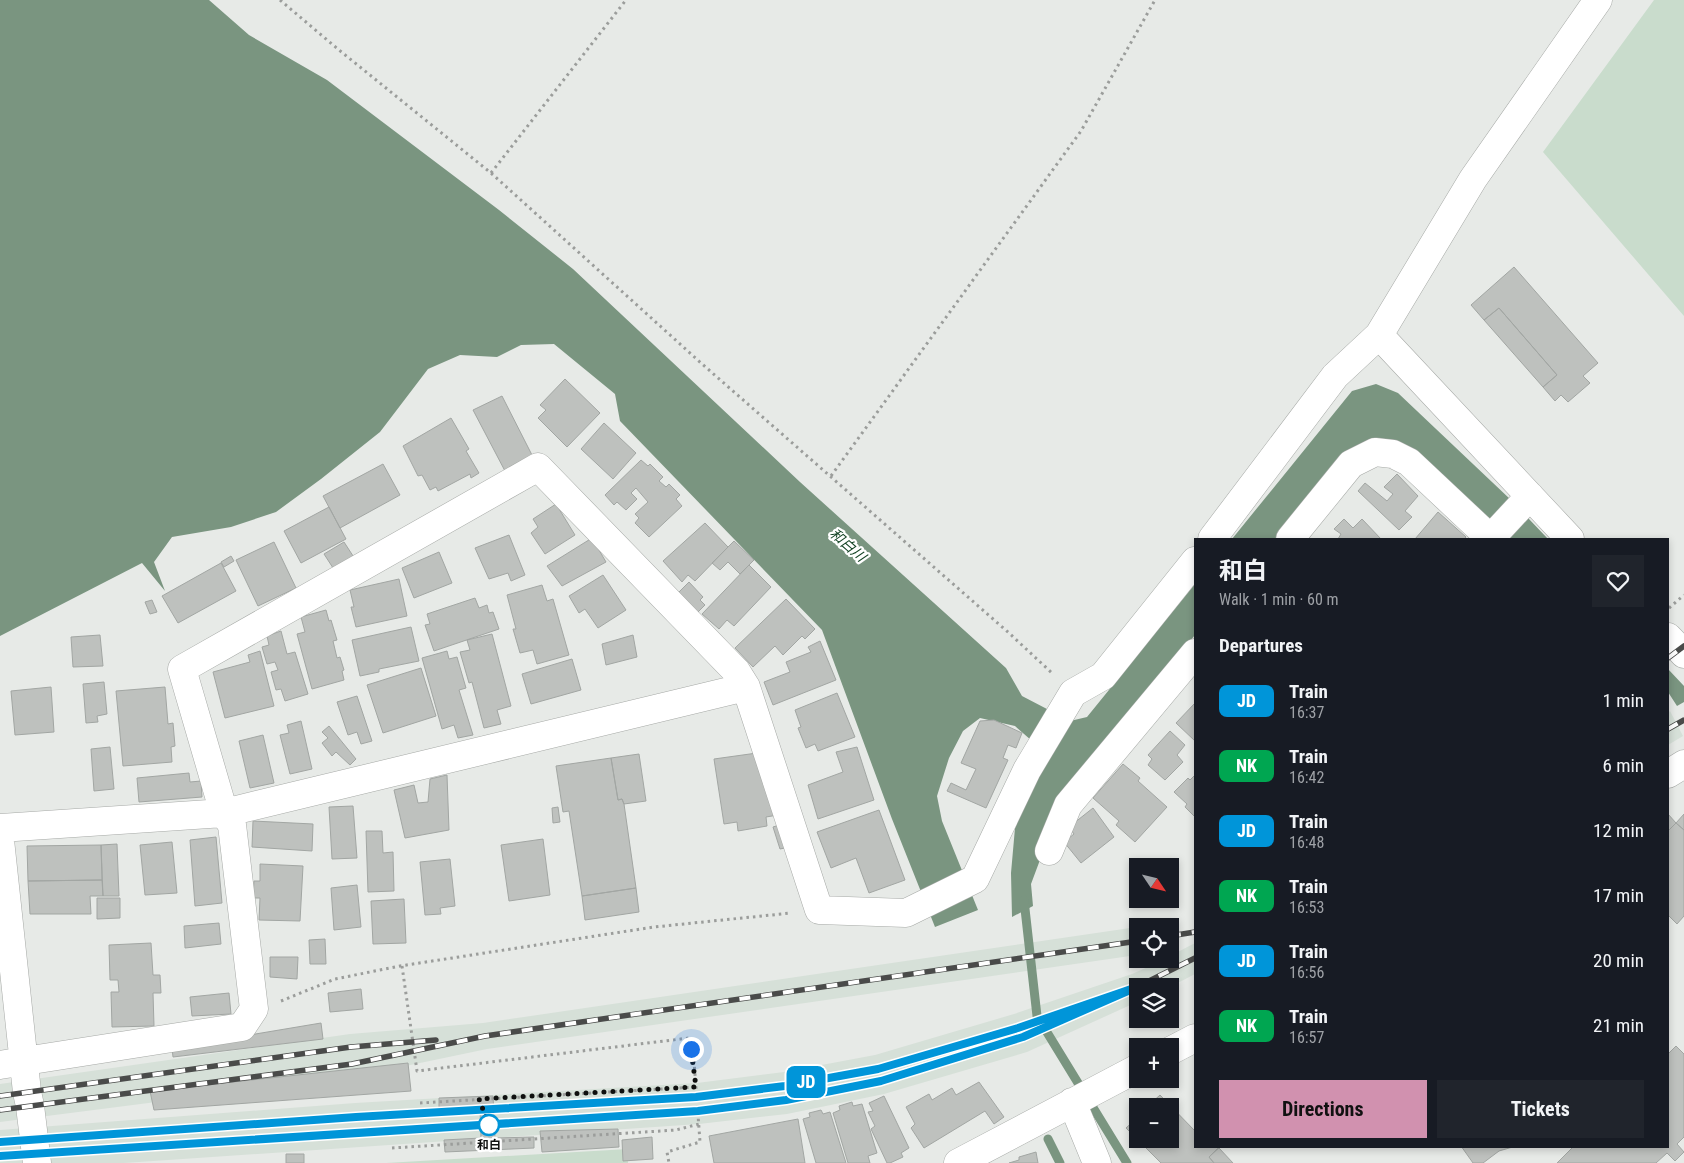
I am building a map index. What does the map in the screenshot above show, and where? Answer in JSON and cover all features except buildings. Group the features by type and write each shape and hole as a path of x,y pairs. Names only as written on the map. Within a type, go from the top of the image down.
{"street":[{"path":"1213,538 1335,376 1379,336 1473,179 1598,0"},
{"path":"1379,336 1569,538"},
{"path":"1291,538 1351,464 1375,452 1393,454 1409,462 1491,538 1530,496"},
{"path":"12,1063 242,1028 254,1009 232,825 224,813 182,669 538,467 736,671 746,687 819,910 906,912 975,879 1027,770 1073,693 1103,676 1191,575"},
{"path":"1669,638 1684,654"},
{"path":"1049,851 1068,805 1194,654"},
{"path":"0,828 224,813 746,687"},
{"path":"1669,773 1684,764"},
{"path":"0,840 12,1063 37,1163"},
{"path":"1179,1046 1194,1039"},
{"path":"958,1163 1129,1073"},
{"path":"1072,1102 1097,1163"}],"path":[{"path":"280,0 491,174 701,363 1008,632 1073,693"},
{"path":"491,174 626,0"},
{"path":"831,476 1081,131 1154,0"},
{"path":"1669,608 1684,595"},
{"path":"276,1002 335,979 402,966 654,927 819,910"},
{"path":"402,966 417,1071 689,1038 694,1061 700,1142 667,1152 669,1163"},
{"path":"420,1103 696,1087"},
{"path":"392,1148 676,1130 699,1124"}],"shaded area":[{"path":"1654,0 1684,0 1684,316 1543,152"},
{"path":"1669,712 1683,736 1669,744"},
{"path":"1129,928 1129,956 487,1049 353,1077 0,1122 0,1084 350,1034 483,1023"},
{"path":"1194,944 1194,975 1179,982 1179,978 1129,978 1129,1006 1027,1052 884,1094 787,1114 699,1124 124,1163 0,1163 0,1130 355,1103 697,1083 784,1072 875,1055 1014,1014 1146,968 1179,968 1179,951"},
{"path":"628,1149 628,1163 386,1163"}],"water":[{"path":"0,0 209,0 249,35 327,80 499,210 573,269 800,482 1006,668 1022,696 1070,721 1087,717 1194,585 1194,636 1078,774 1059,809 1031,884 1033,906 1012,917 1011,873 1015,828 1047,754 1015,726 980,718 963,731 949,758 937,796 942,821 978,910 935,927 892,819 822,630 620,421 615,394 554,344 521,345 497,357 460,355 428,369 380,432 276,512 231,527 172,537 154,562 165,591 142,563 0,636"},
{"path":"1376,384 1398,393 1511,500 1547,538 1503,538 1418,457 1344,457 1276,538 1233,538 1352,391"},
{"path":"1669,670 1684,686 1684,702 1677,706 1669,694"}],"waterway":[{"path":"1024,900 1037,1016 1127,1163"},
{"name":"和白川","path":"1048,1139 1060,1163"}],"railway":[{"path":"1669,657 1684,646"},
{"path":"1669,728 1684,720"},
{"path":"1179,935 1194,932"},
{"path":"0,1110 352,1064 485,1036 1129,942"},
{"path":"1155,978 1194,958"},
{"path":"0,1156 697,1111 786,1100 881,1081 1023,1037 1129,991"},
{"path":"0,1142 356,1117 696,1097 785,1086 878,1069 1018,1028 1065,1012"},
{"path":"0,1096 351,1047 436,1040"}],"train":[{"name":"JD","path":"0,1142 356,1117 696,1097 785,1086 878,1069 1018,1028 1137,987 1023,1037 881,1081 786,1100 698,1111 0,1156"}],"place":[{"name":"和白","path":"489,1125"}],"route":[{"path":"489,1125 479,1099 696,1087 691,1049"}]}
